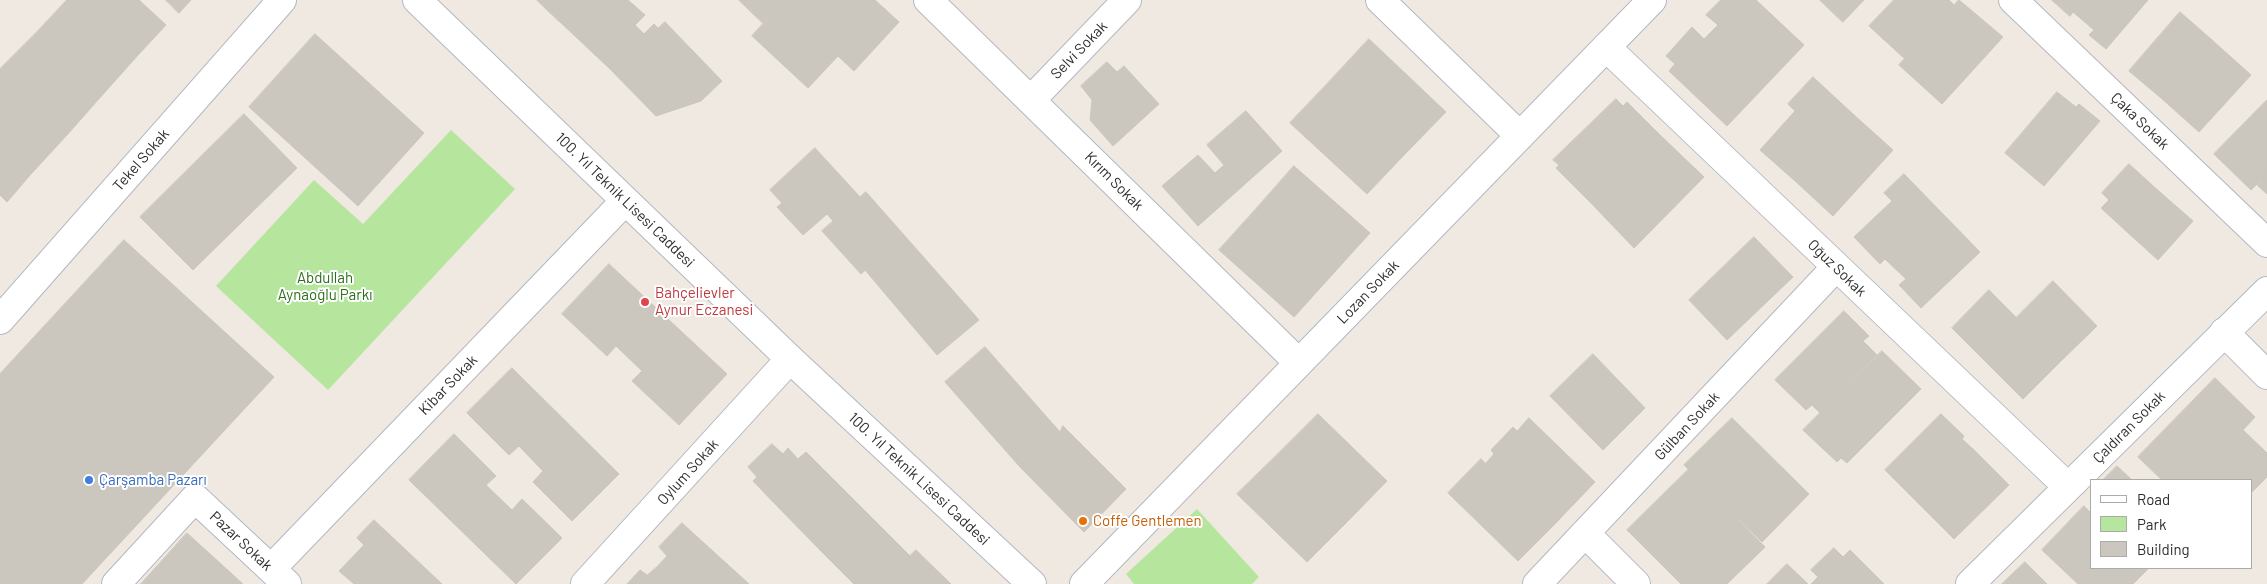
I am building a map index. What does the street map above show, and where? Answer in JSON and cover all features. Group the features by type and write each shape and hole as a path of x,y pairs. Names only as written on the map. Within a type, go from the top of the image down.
{"street":[{"name":"Tekel Sokak","path":"0,320 282,0"},
{"name":"100. Yıl Teknik Lisesi Caddesi","path":"417,0 790,359 1032,584"},
{"name":"Kırım Sokak","path":"928,0 1299,363"},
{"name":"Selvi Sokak","path":"1031,100 1127,0"},
{"path":"1380,0 1520,136"},
{"name":"Lozan Sokak","path":"1084,584 1652,0"},
{"name":"Çaka Sokak","path":"2013,0 2267,243"},
{"name":"Oğuz Sokak","path":"1606,47 2068,487"},
{"name":"Kibar Sokak","path":"279,576 626,201"},
{"name":"Gülban Sokak","path":"1537,584 1836,267"},
{"name":"Çaldıran Sokak","path":"1970,584 2267,291"},
{"path":"2224,332 2267,375"},
{"name":"Oylum Sokak","path":"585,584 790,359"},
{"name":"Pazar Sokak","path":"116,584 195,498 279,576"},
{"path":"1585,533 1636,584"}],"green space":[{"name":"Abdullah Aynaoğlu Parkı","path":"451,130 515,189 328,390 216,286 314,180 363,224"},
{"path":"1197,509 1259,577 1252,584 1134,584 1126,574"}],"building":[{"path":"67,0 80,0 139,54 105,92 39,30"},
{"path":"80,0 139,0 166,25 139,54"},
{"path":"166,0 191,0 179,13"},
{"path":"537,0 580,0 559,21"},
{"path":"580,0 628,0 645,15 635,25 644,34 609,68 559,21"},
{"path":"739,0 785,0 764,24"},
{"path":"785,0 875,0 899,22 854,71 838,56 808,88 752,36"},
{"path":"1721,0 1756,0 1804,45 1727,126 1669,71 1675,64 1666,56 1692,27 1704,39 1718,25 1706,15"},
{"path":"1820,0 1864,0 1843,22"},
{"path":"1894,0 1949,0 1954,5 1905,59 1869,26"},
{"path":"1959,0 2003,37 1942,104 1899,65"},
{"path":"2052,0 2083,0 2070,16"},
{"path":"2083,0 2148,0 2106,49 2089,35 2094,30 2073,12"},
{"path":"2180,12 2212,40 2161,98 2129,71"},
{"path":"665,22 722,81 701,101 656,116 609,68 654,24 658,28"},
{"path":"39,30 105,92 67,135 0,74 0,69"},
{"path":"315,34 424,133 358,206 249,107"},
{"path":"1369,39 1446,112 1405,154 1329,82"},
{"path":"2212,40 2251,75 2199,132 2161,98"},
{"path":"1107,62 1117,72 1124,66 1159,104 1113,146 1090,120 1092,100 1081,86"},
{"path":"0,74 67,135 31,174 0,146"},
{"path":"1813,77 1854,115 1794,180 1760,150 1795,111 1788,104"},
{"path":"1329,82 1405,154 1367,194 1290,123"},
{"path":"2057,92 2076,107 2079,104 2100,121 2044,186 2005,153"},
{"path":"1616,99 1623,106 1627,102 1659,134 1590,202 1556,168 1559,165 1553,160"},
{"path":"2267,100 2267,174 2251,190 2214,154"},
{"path":"1246,111 1282,151 1198,226 1162,186 1198,155 1215,173 1224,165 1207,145"},
{"path":"244,114 297,168 193,270 140,217"},
{"path":"1854,115 1893,150 1833,216 1794,180"},
{"path":"1659,134 1704,177 1634,248 1590,202"},
{"path":"0,146 31,174 7,202 0,195"},
{"path":"815,148 860,197 833,221 827,214 803,235 777,207 782,203 770,190"},
{"path":"2129,164 2161,193 2126,231 2101,208 2109,200 2102,193"},
{"path":"1294,166 1370,233 1332,275 1257,208"},
{"path":"1904,174 1980,252 1921,308 1899,285 1906,279 1885,259 1880,264 1854,237 1892,201 1884,193"},
{"path":"2267,174 2267,194 2257,185"},
{"path":"866,192 904,235 861,274 822,231"},
{"path":"2161,193 2193,221 2158,260 2126,231"},
{"path":"1257,208 1332,275 1294,317 1219,250"},
{"path":"904,235 979,320 937,355 865,270"},
{"path":"1754,237 1793,277 1727,340 1689,300"},
{"name":"Çarşamba Pazarı","path":"124,240 274,377 82,584 0,584 0,374"},
{"path":"609,264 727,374 679,425 632,381 642,371 616,346 607,356 562,314"},
{"path":"2053,281 2097,326 2060,362 2016,318"},
{"path":"1989,290 2060,362 2023,399 1952,328"},
{"path":"1844,311 1869,336 1863,341 1877,355 1820,413 1812,405 1806,410 1775,380"},
{"path":"985,347 1060,432 1020,467 945,382"},
{"path":"1882,351 1921,389 1847,463 1841,458 1837,462 1803,430"},
{"path":"1593,354 1645,408 1603,450 1550,396"},
{"path":"512,368 619,474 572,521 533,482 543,471 519,446 509,455 467,413"},
{"path":"2215,378 2255,417 2243,430 2267,453 2267,477 2252,492 2252,479 2161,479 2138,457"},
{"path":"1318,414 1387,481 1346,523 1277,455"},
{"path":"1941,414 1964,436 1962,439 1974,450 1919,504 1885,470"},
{"path":"1529,418 1595,482 1552,527 1486,463 1494,454 1491,450 1513,427 1517,431"},
{"path":"1732,418 1809,494 1762,542 1684,465"},
{"path":"1063,426 1126,489 1084,532 1020,467 1060,432"},
{"path":"454,434 496,476 486,485 512,510 522,499 562,538 516,584 409,480"},
{"path":"772,444 783,454 788,448 798,459 806,452 820,466 778,507 753,481 757,477 748,467"},
{"path":"1974,450 2009,485 1954,539 1919,504"},
{"path":"1277,455 1346,523 1307,562 1237,494"},
{"path":"1481,459 1552,527 1518,561 1448,493"},
{"path":"820,466 862,508 820,550 778,507"},
{"path":"2117,466 2131,479 2104,479"},
{"path":"1689,469 1765,547 1727,584 1681,584 1627,530"},
{"path":"2084,506 2090,512 2090,569 2148,569 2133,584 2078,584 2042,550"},
{"path":"862,508 910,556 882,584 854,584 820,550"},
{"path":"374,520 442,584 354,584 339,571 364,545 357,538"},
{"path":"682,523 749,584 674,584 656,568 667,556 659,547"},
{"path":"187,533 243,584 141,584"},
{"path":"1834,548 1843,557 1850,550 1884,584 1811,584 1818,577 1811,570"},
{"path":"916,550 951,584 882,584"},
{"path":"2025,562 2047,584 2002,584"},
{"path":"1787,564 1808,584 1767,584"},
{"path":"656,568 674,584 627,584 640,570 647,575"}],"place":[{"name":"Bahçelievler Aynur Eczanesi","path":"645,302"},
{"name":"Çarşamba Pazarı","path":"89,480"},
{"name":"Coffe Gentlemen","path":"1083,521"}]}
